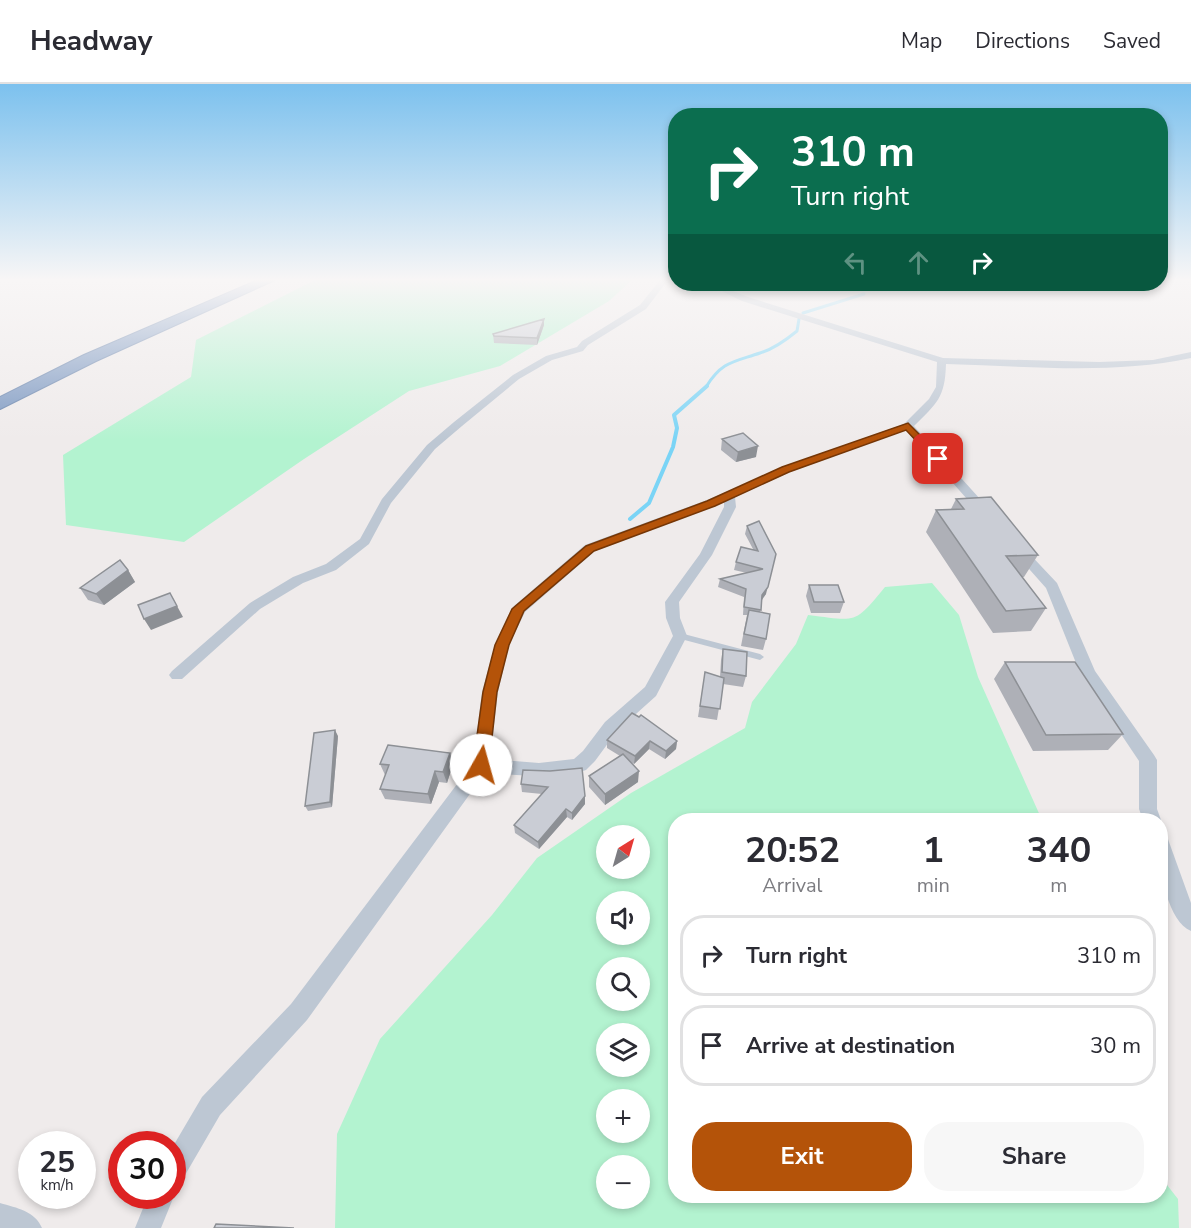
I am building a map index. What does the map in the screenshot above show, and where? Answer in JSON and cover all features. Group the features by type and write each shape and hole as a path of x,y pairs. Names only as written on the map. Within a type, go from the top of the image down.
{"highway":[{"path":"0,394 129,333"},
{"path":"0,404 90,358 146,333"}],"street":[{"path":"177,675 255,606 298,580 331,567 365,542 386,502 431,447 458,423 516,377 549,358 580,350 585,343 600,333"},
{"path":"855,333 942,361 1099,365 1153,363 1191,355"},
{"path":"186,1149 211,1106 299,1012 481,765 490,692 502,645 519,609 590,548 729,495 786,470 908,426 933,401 941,387 942,361"},
{"path":"908,426 998,526"},
{"path":"481,765 530,770 575,766 592,754 606,732 626,711 635,707 648,694 666,666 680,636 673,618 672,602 706,555 730,507 729,495"},
{"path":"1015,542 1018,550 1052,586 1088,673 1148,760 1149,813"},
{"path":"1168,866 1182,907 1191,921"},
{"path":"148,1228 156,1209"},
{"path":"0,1216 18,1221 29,1228"}],"lane":[{"path":"680,636 760,657"}],"green space":[{"path":"209,333 555,333 500,366 409,391 304,459 184,542 66,525 63,455 191,377 196,340"},
{"path":"932,583 959,615 978,677 1039,813 668,813 668,1203 1168,1203 1168,1186 1178,1199 1179,1228 335,1228 337,1134 380,1039 492,915 537,858 631,793 745,728 752,702 796,644 808,615 846,619 860,614 885,587"}],"building":[{"path":"539,333 537,338 494,336 493,334"},
{"path":"743,433 758,446 738,452 722,439"},
{"path":"991,497 1038,555 1006,556 1046,608 1006,611 936,510 964,509 956,499"},
{"path":"759,521 776,554 768,587 762,595 761,610 744,607 746,589 720,579 763,569 736,562 741,547 758,551 747,526"},
{"path":"120,560 128,570 96,594 80,588"},
{"path":"809,585 838,585 844,602 814,602"},
{"path":"170,593 177,606 144,619 138,605"},
{"path":"749,610 770,614 766,639 744,634"},
{"path":"723,649 747,652 746,676 722,672"},
{"path":"1005,662 1075,662 1123,734 1046,735"},
{"path":"705,672 724,678 720,709 700,706"},
{"path":"632,713 639,717 641,715 677,741 666,751 650,741 635,756 607,740"},
{"path":"335,730 330,802 305,806 314,733"},
{"path":"388,745 450,753 443,772 435,771 428,794 380,789 389,765 380,764"},
{"path":"623,754 639,771 605,794 589,776"},
{"path":"582,768 585,796 572,813 566,809 538,842 514,825 548,787 521,784 523,770 550,771"},
{"path":"216,1224 294,1228 214,1228"}],"waterway":[{"path":"706,387 723,367 770,349 794,333"},
{"path":"630,519 649,503 673,447 677,428 674,415 706,387"}],"route":[{"path":"481,765 490,692 502,645 519,609 590,548 711,503 786,470 897,432 908,426 938,459"}]}
